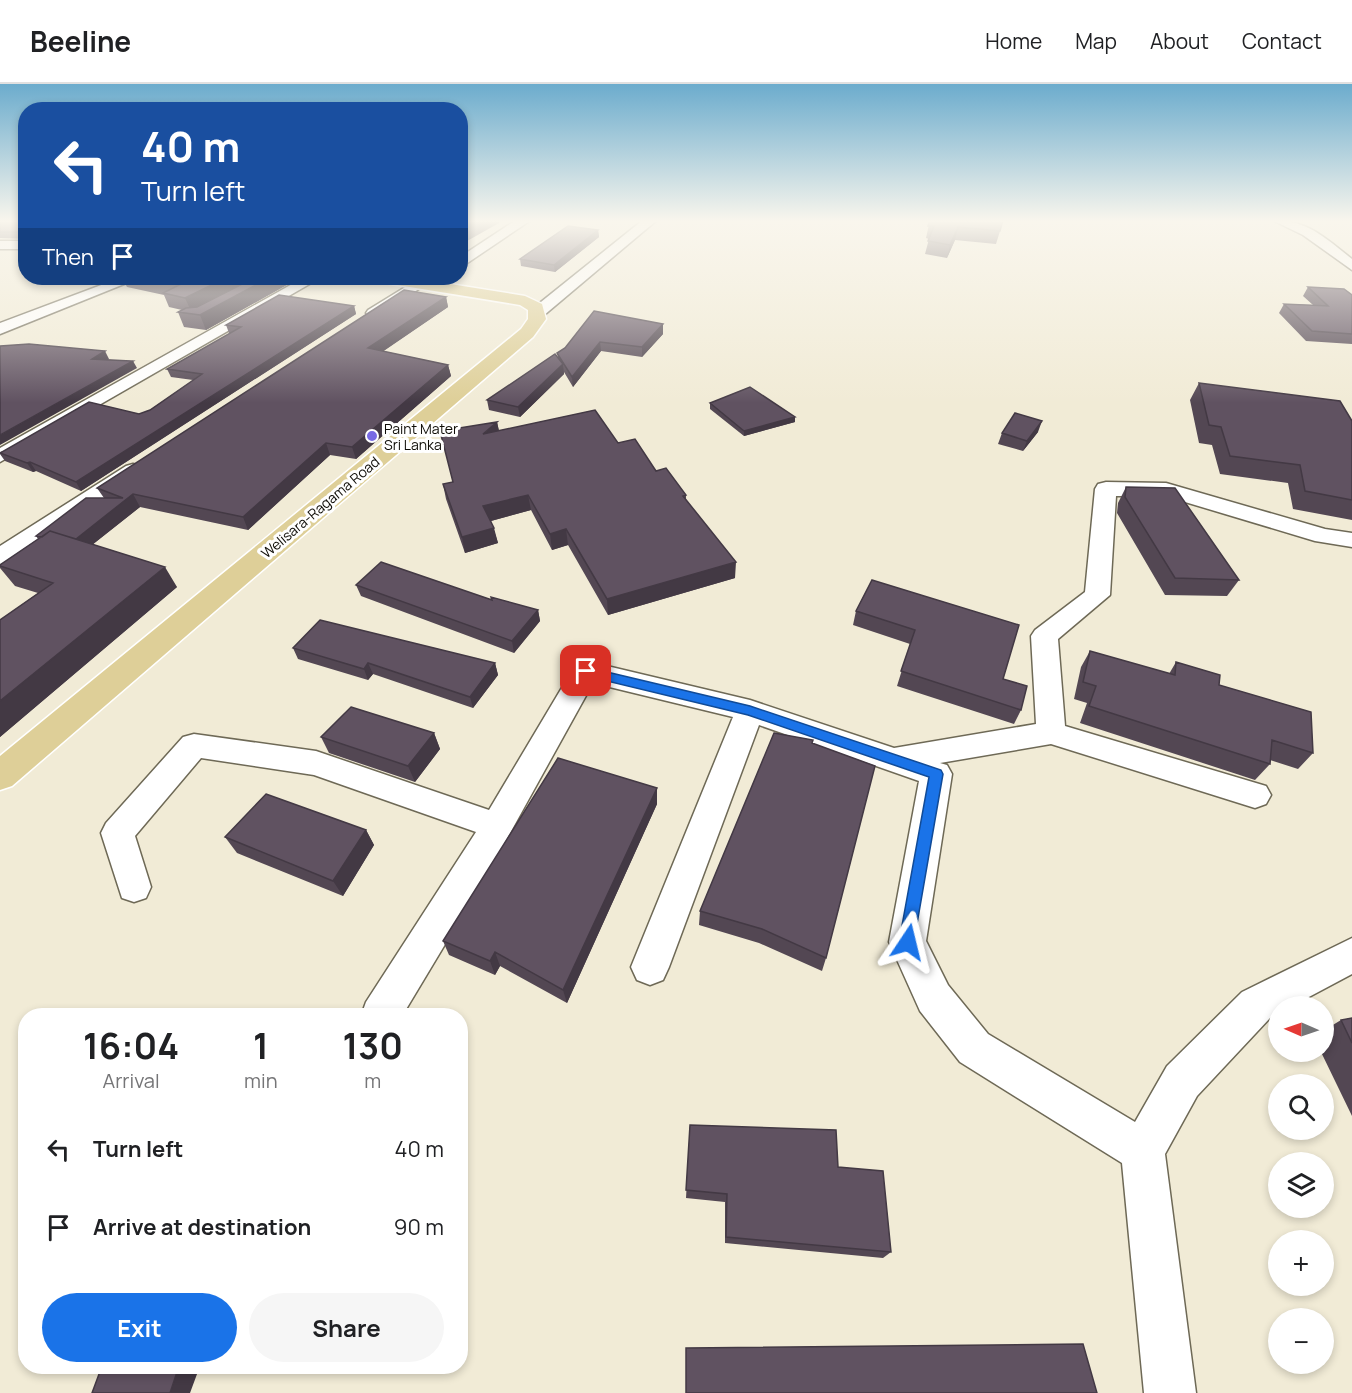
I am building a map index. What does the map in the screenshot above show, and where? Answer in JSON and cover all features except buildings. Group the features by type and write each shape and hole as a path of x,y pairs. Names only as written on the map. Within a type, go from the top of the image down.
{"main road":[{"path":"450,285 525,301 533,304 537,313"},
{"name":"Welisara-Ragama Road","path":"0,776 527,333 537,319 537,313"}],"street":[{"path":"537,313 576,281"},
{"path":"0,329 117,285"},
{"path":"0,456 301,285"},
{"path":"362,321 418,285"},
{"path":"0,557 149,460"},
{"path":"1051,734 1044,636 1097,595 1106,489 1166,490 1323,536 1352,540"},
{"path":"385,1008 497,826 586,671 750,711 936,774 908,942 934,998 974,1048 1143,1151"},
{"path":"650,967 750,711"},
{"path":"892,759 1051,734 1255,795"},
{"path":"134,887 118,832 194,745 316,764 497,826"},
{"path":"1170,1393 1143,1151 1182,1080 1256,1005 1352,955"}],"place":[{"name":"Paint Mater Sri Lanka","path":"372,436"}],"route":[{"path":"586,671 750,711 936,774 908,942"}]}
